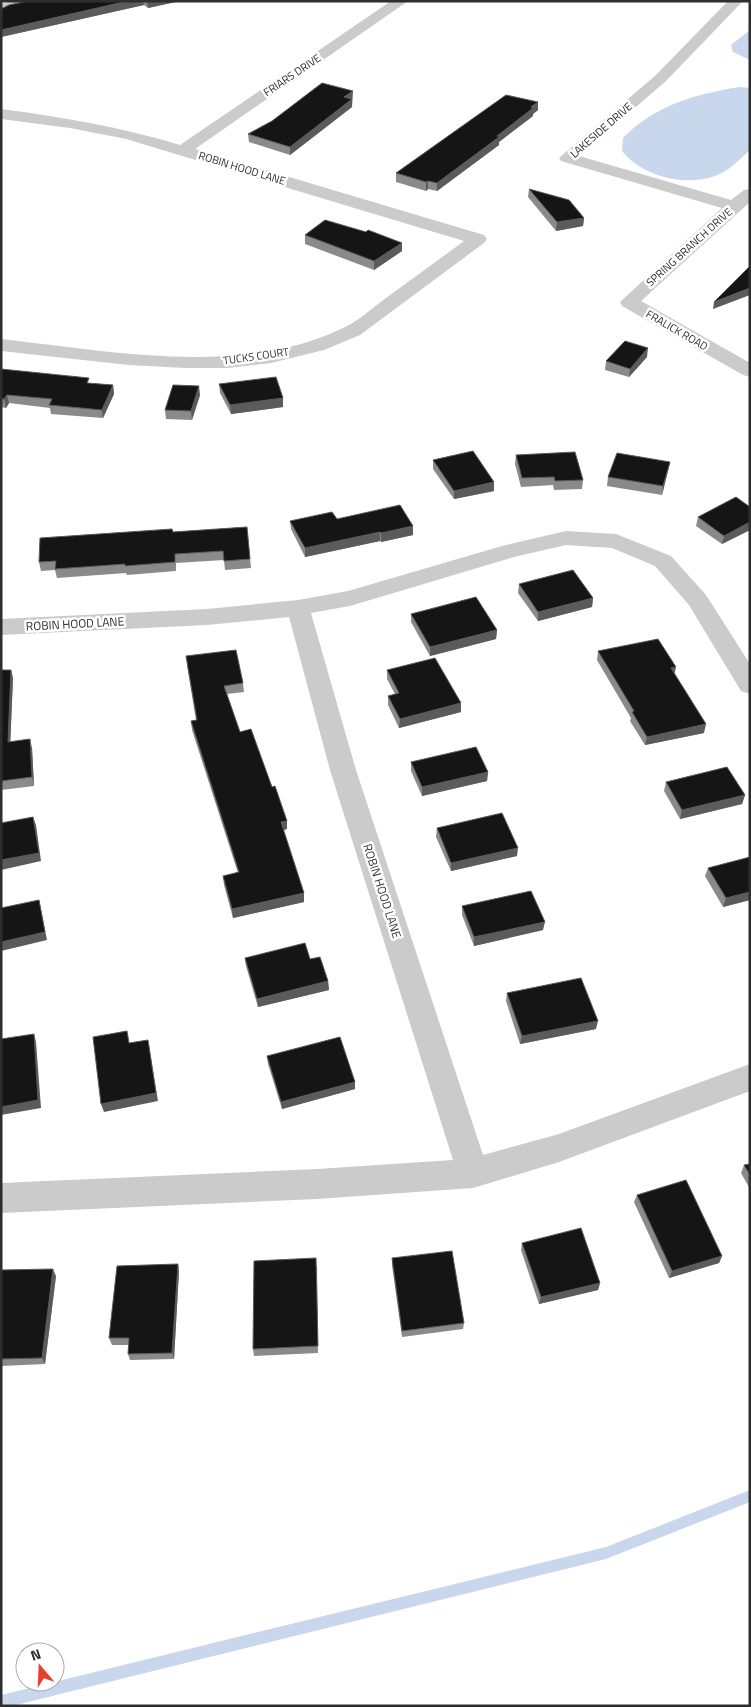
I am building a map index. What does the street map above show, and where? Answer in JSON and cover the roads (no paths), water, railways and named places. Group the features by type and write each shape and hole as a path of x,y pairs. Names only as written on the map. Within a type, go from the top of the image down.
{"street":[{"path":"1,8 36,1"},
{"name":"FRIARS DRIVE","path":"183,150 401,1"},
{"name":"LAKESIDE DRIVE","path":"734,206 567,158 661,78 736,1"},
{"name":"ROBIN HOOD LANE","path":"1,114 70,123 130,135 478,239"},
{"name":"SPRING BRANCH DRIVE","path":"629,302 734,206 750,194"},
{"name":"TUCKS COURT","path":"1,345 129,359 185,362 228,362 271,357 317,346 353,331 478,239"},
{"name":"FRALICK ROAD","path":"629,302 750,371"},
{"name":"ROBIN HOOD LANE","path":"1,627 207,617 298,608 350,598 510,551 566,538 616,541 663,561 698,600 750,684"},
{"name":"ROBIN HOOD LANE","path":"298,608 343,770 473,1173"},
{"path":"1,1198 317,1184 473,1173 559,1148 750,1077"}],"water":[{"path":"750,30 750,60 733,52 731,45"},
{"path":"740,87 750,88 750,150 734,165 720,174 703,179 690,180 664,177 640,167 622,151 623,138 635,127 662,109 708,93"}],"waterway":[{"path":"1,1702 606,1553 750,1496"}]}
